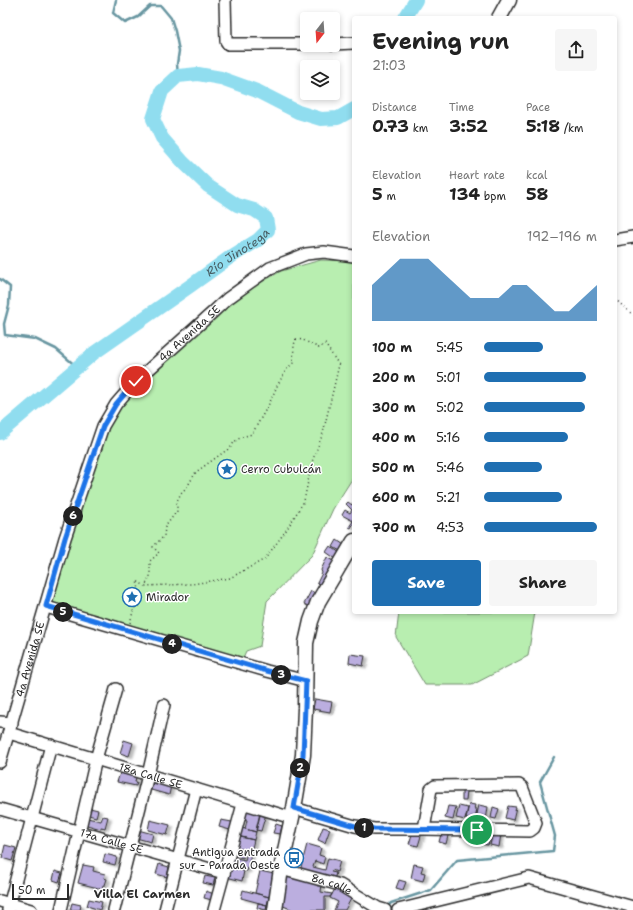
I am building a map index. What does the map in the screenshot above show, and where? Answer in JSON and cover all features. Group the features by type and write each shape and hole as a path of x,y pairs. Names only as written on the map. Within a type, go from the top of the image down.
{"main road":[{"path":"500,16 509,0"},
{"path":"275,910 281,869 303,755 306,643 318,602 352,543"}],"street":[{"path":"225,0 226,41 228,44 300,44"},
{"path":"340,44 352,44"},
{"path":"617,240 633,237"},
{"name":"4a Avenida SE","path":"0,762 65,538 103,426 116,404 136,381 227,298 270,268 306,254 324,252 352,256"},
{"path":"46,606 267,671 306,681"},
{"path":"60,910 96,759 116,689"},
{"path":"114,910 164,705"},
{"name":"18a Calle SE","path":"0,722 51,745 268,811 293,813 374,829 530,831 534,828 536,823 522,787 519,785 434,786 431,789 424,829"},
{"path":"31,910 6,905 32,818 51,745"},
{"path":"165,910 196,789"},
{"path":"214,910 243,804"},
{"name":"17a Calle SE","path":"0,809 224,873"},
{"name":"8a calle","path":"281,869 340,885 379,909"},
{"path":"398,910 529,878 633,907"}],"path":[{"path":"617,300 633,315"},
{"path":"130,626 134,608 139,606 141,598 137,581 145,586 192,584 230,578 265,559 287,529 304,501 312,462 323,434 339,365 325,344 319,348 303,340 296,339 294,345 293,363 278,384 270,402 252,434 240,437 231,447 196,472 187,487 180,493 177,501 177,511 165,528 164,536 153,546 159,553 150,561 150,577 145,586"}],"green space":[{"name":"Cerro Cubulcán","path":"321,260 352,261 352,479 333,509 312,555 267,601 260,646 246,651 241,662 47,605 104,427 136,382 241,294 281,271"},
{"path":"399,614 535,614 528,656 472,685 425,685 396,637"}],"building":[{"path":"348,502 352,505 352,510 346,504"},
{"path":"345,510 350,513 352,510 352,520 342,515"},
{"path":"337,540 344,545 344,553 333,547"},
{"path":"330,546 340,553 336,559 326,552"},
{"path":"327,557 336,562 324,586 317,583"},
{"path":"311,591 319,595 312,608 304,604"},
{"path":"350,654 365,656 363,666 349,663"},
{"path":"315,699 332,702 330,712 313,709"},
{"path":"124,740 133,743 129,756 120,753"},
{"path":"120,773 136,777 136,786 117,782"},
{"path":"153,782 171,786 169,795 151,790"},
{"path":"462,791 467,791 466,801 462,801"},
{"path":"469,804 475,805 474,809 477,809 475,820 466,819"},
{"path":"479,805 488,807 486,821 476,819"},
{"path":"448,806 456,807 453,820 445,818"},
{"path":"459,806 468,808 465,820 456,818"},
{"path":"508,806 516,807 513,820 505,818"},
{"path":"244,807 261,811 256,832 245,829 247,820 241,818"},
{"path":"493,807 499,809 496,819 491,818"},
{"path":"90,808 98,810 96,817 88,815"},
{"path":"260,813 266,814 261,831 256,830"},
{"path":"103,816 108,817 105,828 101,827 101,829 87,825 87,818 101,821"},
{"path":"150,820 170,825 167,835 148,830"},
{"path":"221,820 232,822 230,830 219,827"},
{"path":"276,824 282,826 280,834 273,833"},
{"path":"323,827 330,829 325,843 318,840"},
{"path":"242,828 256,832 254,840 240,837"},
{"path":"138,830 153,834 151,842 136,838"},
{"path":"442,830 449,832 446,844 439,842"},
{"path":"413,831 422,833 418,846 409,844"},
{"path":"483,832 491,834 488,845 481,844"},
{"path":"493,832 501,834 499,847 490,845"},
{"path":"238,836 254,840 251,852 235,848"},
{"path":"307,844 321,848 319,855 325,857 323,864 315,861 313,867 325,870 328,858 340,861 337,872 332,870 331,872 336,873 334,880 300,871"},
{"path":"5,845 16,848 12,861 2,858"},
{"path":"234,847 245,850 243,858 232,855"},
{"path":"247,852 251,854 247,871 229,867 231,857 245,860"},
{"path":"105,854 117,857 115,865 103,862"},
{"path":"159,864 169,867 167,877 156,874"},
{"path":"414,864 423,866 421,872 425,873 423,881 411,878"},
{"path":"83,865 94,867 93,871 105,874 104,878 107,879 102,889 78,883"},
{"path":"229,867 244,871 242,881 226,877"},
{"path":"55,871 62,873 59,882 53,880"},
{"path":"260,871 274,874 269,897 255,893"},
{"path":"205,876 215,878 213,885 203,883"},
{"path":"286,876 322,884 321,892 332,894 330,897 325,897 325,910 293,910 281,905"},
{"path":"399,880 406,882 403,890 396,888"},
{"path":"335,889 352,897 345,910 334,910 338,902 330,898"},
{"path":"243,890 269,897 267,905 241,898"},
{"path":"206,891 214,894 212,900 204,898"},
{"path":"89,899 102,902 100,910 87,906"},
{"path":"72,903 81,905 80,910 70,910"},
{"path":"258,903 267,905 266,910 257,908"}],"waterway":[{"path":"116,0 113,13 125,23 138,17 150,6 161,6 171,18 179,51 177,64 178,76"},
{"name":"Río Jinotega","path":"406,16 416,0"},
{"name":"Río Jinotega","path":"0,433 94,353 229,258 258,240 268,230 266,218 254,210 237,205 208,186 183,162 162,138 153,119 162,91 178,76 198,74 221,78 257,91 298,112 321,119 338,118 352,110"},
{"path":"0,279 10,287 9,305 4,324 5,335 35,339 56,349 77,367"},
{"path":"387,907 391,903 431,890 457,860 553,851 555,836 540,782 554,757"}],"place":[{"name":"Cerro Cubulcán","path":"227,469"},
{"name":"Mirador","path":"132,597"},
{"name":"Antigua entrada sur - Parada Oeste","path":"294,858"}],"district":[{"name":"Villa El Carmen","path":"142,894"}],"route":[{"path":"136,381 116,404 103,426 65,538 46,606 128,631 306,681 303,755 294,808 355,826 374,829 477,830"}]}
